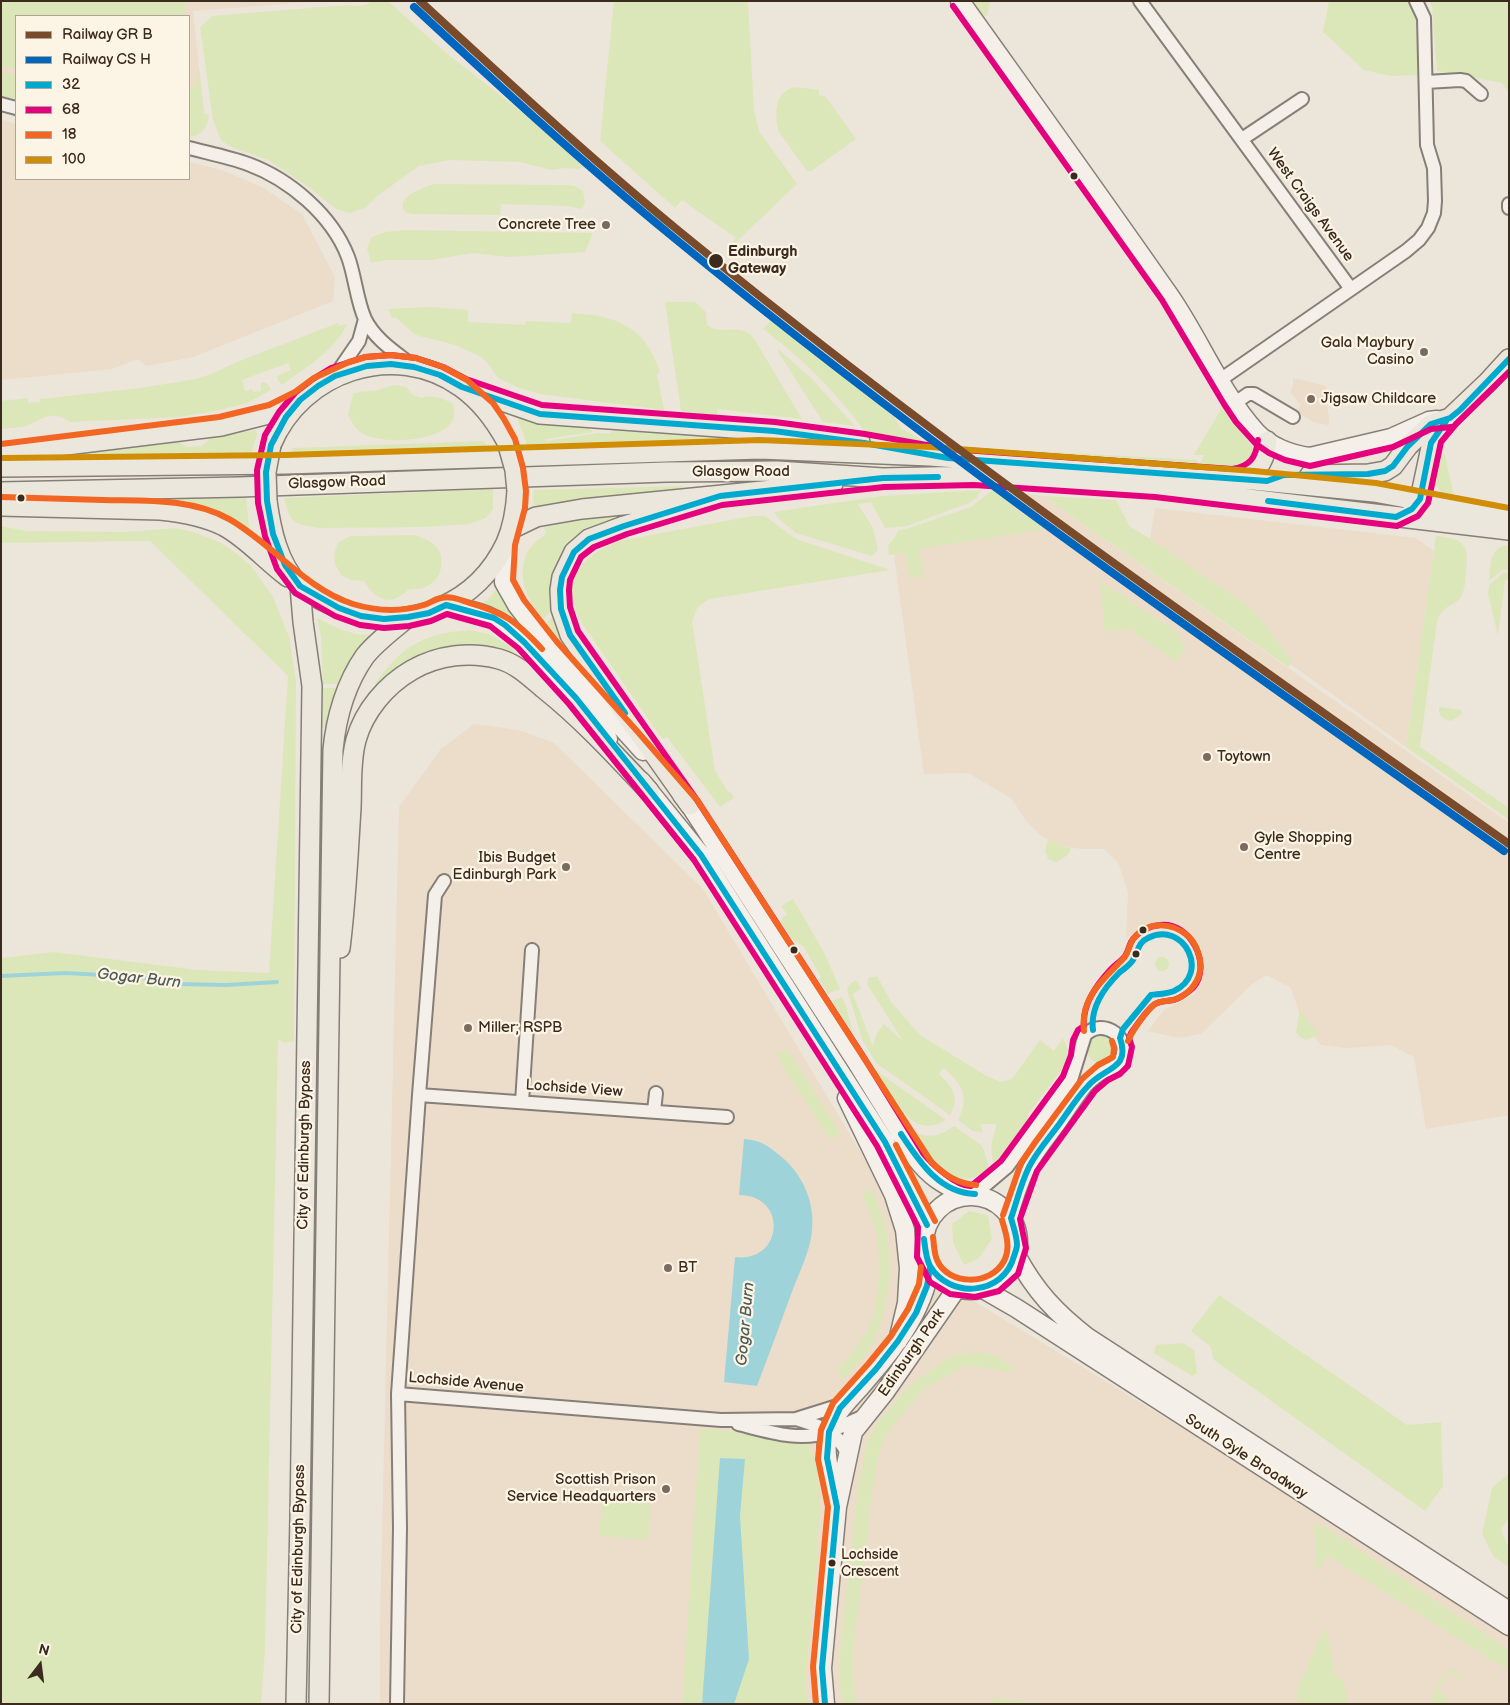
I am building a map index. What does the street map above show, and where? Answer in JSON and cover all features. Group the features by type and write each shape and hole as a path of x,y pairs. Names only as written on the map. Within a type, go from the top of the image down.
{"main road":[{"path":"1408,505 1430,457 1433,438 1450,418 1509,359"},
{"path":"298,584 285,565 273,534 267,501 266,472 270,446 286,417 300,400 335,376 367,366 391,364 414,367 440,375 462,387 540,414 774,431 864,443 939,457"},
{"path":"1,506 160,510 202,517 224,527 262,554 298,584 339,608 361,616 384,618 408,617 429,613 446,605 469,590 484,576 496,561 508,536 516,508 515,470 506,442 486,408 462,387"},
{"path":"1,453 221,426 272,413 300,400"},
{"path":"1267,481 1284,475 1368,474 1385,471 1393,466 1399,448 1432,424 1450,418"},
{"path":"1232,478 1245,477 1254,472 1264,458 1267,441"},
{"path":"1399,448 1400,485 1408,505"},
{"name":"Glasgow Road","path":"1,467 286,464 760,449 939,457 1232,478 1374,492 1408,505 1428,520 1509,530"},
{"name":"Glasgow Road","path":"1,492 240,487 666,472 777,471 883,478 974,476 1030,479 1460,508 1509,517"},
{"path":"508,536 541,516 582,509 883,478"},
{"path":"690,805 570,635 561,609 560,590 562,577 574,552 589,539 720,496"},
{"name":"City of Edinburgh Bypass","path":"296,1704 312,694 298,584"},
{"name":"City of Edinburgh Bypass","path":"319,1704 323,1520 326,1164 330,1038 330,825 335,729 346,693 355,672 366,656 381,640 408,617"},
{"path":"330,1038 345,907 354,752 363,723 373,706 394,682 420,666 448,656 475,655 500,659 510,663 520,669 583,722 649,791"},
{"path":"288,1704 298,1613"}],"street":[{"path":"960,1 1169,296 1220,380 1256,432 1281,449 1302,456 1310,457 1399,448 1430,457"},
{"name":"West Craigs Avenue","path":"1140,1 1351,289"},
{"path":"1220,380 1406,251 1419,240 1428,228 1434,213 1434,168 1428,145 1424,18 1416,1"},
{"path":"1426,82 1460,80 1466,82 1481,94"},
{"path":"1242,139 1302,99"},
{"path":"1,104 15,108"},
{"path":"190,148 248,164 292,188 314,206 337,235 353,271 365,319 378,338 414,367"},
{"path":"335,376 358,341 365,319"},
{"path":"1235,403 1248,394 1254,394 1293,417"},
{"path":"508,536 504,582 522,612 550,648 690,805 856,1061 916,1158 936,1180 970,1194 1000,1206 1010,1218 1029,1167 1043,1146 1088,1084 1121,1061 1123,1047 1120,1038 1113,1031 1103,1028 1089,1031 1085,1035 1071,1080 1007,1167 970,1194 944,1204 934,1213 927,1225 924,1236 924,1247 930,1268 942,1280 957,1288"},
{"path":"446,605 494,618 524,642 576,698 702,856 885,1142 927,1225"},
{"path":"398,1394 434,895 444,882"},
{"path":"522,1102 532,950"},
{"path":"828,1055 852,1111 894,1195 905,1230 909,1268 907,1294 898,1341"},
{"path":"654,1111 656,1093"},
{"name":"Lochside View","path":"419,1095 726,1117"},
{"name":"South Gyle Broadway","path":"957,1288 970,1290 995,1284 1012,1266 1018,1242 1016,1230 1010,1218"},
{"name":"South Gyle Broadway","path":"1016,1255 1038,1292 1063,1318 1088,1337 1509,1611"},
{"name":"Edinburgh Park","path":"796,1419 844,1404 854,1394 898,1341 916,1313 927,1286 930,1268"},
{"name":"Edinburgh Park","path":"865,1416 886,1392 957,1288"},
{"name":"South Gyle Broadway","path":"983,1288 1509,1626"},
{"name":"Lochside Avenue","path":"397,1704 400,1548 398,1394 721,1420 796,1419 818,1426 829,1432 838,1439 849,1455"},
{"path":"837,1508 827,1458 827,1444 833,1421 844,1404"},
{"path":"825,1704 822,1668 837,1508 853,1432 865,1416"},
{"name":"Lochside Avenue","path":"721,1420 775,1433 802,1436 829,1432 865,1416"},
{"path":"802,1436 816,1444 827,1458"}],"shaded area":[{"path":"1,1 323,1 193,11 204,114 190,114 190,15 15,15 15,79 1,76"},
{"path":"1,120 15,124 15,180 190,180 190,162 222,170 262,187 302,214 335,277 333,301 193,357 146,366 138,359 112,369 1,380"},
{"name":"Jigsaw Childcare","path":"1293,378 1326,386 1329,425 1316,423 1295,411 1301,405 1290,392 1293,386"},
{"name":"Gyle Shopping Centre","path":"1001,491 1046,496 1050,501 1509,823 1509,1115 1426,1129 1414,1057 1391,1045 1346,1048 1321,1045 1302,1021 1291,988 1267,975 1252,984 1201,1034 1178,1038 1148,1031 1164,1010 1195,994 1202,975 1195,939 1170,922 1144,926 1126,938 1128,892 1118,862 1104,849 1081,849 1062,846 1041,836 1026,821 1011,798 968,773 924,774 893,548 1036,521 1015,508"},
{"path":"1155,508 1416,538 1434,551 1406,747 1271,650 1149,544"},
{"path":"474,724 519,730 554,743 703,889 936,1278 1315,1509 1509,1632 1509,1704 380,1704 380,1622 399,807 440,750"}],"green space":[{"path":"1,1 188,1 185,5 185,15 15,15 15,69 1,66"},
{"path":"372,1 388,1 445,52 522,112 525,109 588,166 578,169 551,170 520,162 450,160 419,166 376,197 365,208 350,213 336,209 306,185 268,160 229,146 221,140 213,120 200,27 212,16 348,5 360,6"},
{"path":"614,1 748,1 754,110 759,131 797,184 732,246 730,245 736,238 682,200 675,208 600,141"},
{"path":"969,1 990,1 987,16 976,12"},
{"path":"1329,1 1406,1 1416,15 1418,75 1390,76 1364,70 1323,32"},
{"path":"1429,1 1509,1 1509,93 1502,83 1437,71 1432,7"},
{"path":"199,68 204,113 209,115 207,124 201,133 190,137 190,92 196,84"},
{"path":"1,72 15,75 15,99 1,96"},
{"path":"795,87 819,90 819,95 826,97 856,139 811,171 807,171 779,132 777,126 776,112 779,99 788,89"},
{"path":"434,184 568,185 575,186 583,191 585,202 582,209 567,206 501,204 500,215 406,213 403,202 406,198"},
{"path":"404,230 593,233 585,252 508,257 472,253 432,260 387,260 371,263 367,248 372,237 385,232"},
{"path":"665,302 695,302 706,312 707,325 719,330 738,330 750,334 802,419 717,409 717,415 681,411"},
{"path":"428,307 468,310 468,322 525,325 526,321 571,323 572,313 603,317 616,321 627,326 637,334 654,356 660,372 657,374 664,410 540,394 519,388 498,378 486,361 479,356 455,345 416,335 396,318 392,318 388,309"},
{"path":"772,319 892,412 900,428 921,439 921,442 866,433 818,377 763,329"},
{"path":"338,323 338,326 347,324 335,343 319,358 282,385 278,381 277,376 291,370 288,363 242,380 245,391 252,389 253,392 261,391 261,382 268,384 271,390 247,403 179,417 71,422 56,416 50,416 22,427 1,429 1,401 28,398 28,403 40,402 40,399 140,388 196,379"},
{"path":"778,349 811,378 855,426 823,422 778,352"},
{"path":"395,385 406,387 413,395 421,398 428,396 441,398 452,403 454,416 448,426 437,433 421,438 404,440 387,440 362,433 348,415 353,394"},
{"path":"1223,406 1256,452 1253,464 1233,470 1197,468 1204,455 1194,455"},
{"path":"520,417 586,426 593,432 546,439 546,441 599,433 608,434 618,429 765,441 528,450 517,419"},
{"path":"256,430 257,435 250,457 78,457 80,453 178,442 188,447 202,446 211,438"},
{"path":"484,441 488,449 289,456 293,448"},
{"path":"923,445 1198,460 1194,468 921,447"},
{"path":"1439,455 1445,455 1454,496 1442,493 1435,484"},
{"path":"683,486 683,490 576,500 534,509 533,490"},
{"path":"493,489 493,509 486,518 468,524 426,527 310,527 294,521 288,513 284,498"},
{"path":"981,490 977,497 969,503 907,526 885,528 871,502 858,504 873,528 878,550 872,556 796,533 780,520 774,512 882,496"},
{"path":"993,490 1001,491 1015,508 1046,529 919,549 923,577 910,578 905,553 889,555 888,545 899,530 971,507"},
{"path":"1046,496 1116,500 1130,527 1248,606 1259,617 1292,661 1288,667 1050,501"},
{"path":"94,498 246,498 250,534 94,503"},
{"path":"622,514 623,518 588,534 553,609 544,618 528,597 523,579 523,570 527,553 535,542 546,534 544,528 567,520"},
{"path":"752,516 765,516 799,540 890,570 710,599 698,606 692,621 715,771 734,798 720,807 667,737 662,739 579,619 572,601 572,589 578,570 584,562 609,545 619,541"},
{"path":"1,526 27,531 127,532 176,528 219,542 252,567 273,597 289,637 296,682 294,1041 284,1043 278,1040 265,1650 261,1704 1,1704 1,958 54,952 198,970 269,973 288,676 150,541 1,543"},
{"path":"415,535 430,542 439,550 441,567 439,573 437,578 428,586 411,589 392,600 382,599 364,581 351,580 341,575 335,564 334,553 338,543 350,536"},
{"path":"1436,536 1454,539 1463,545 1466,550 1467,563 1465,585 1461,597 1443,611 1437,621 1420,747 1509,808 1509,820 1406,747"},
{"path":"1502,546 1509,546 1509,570 1502,570 1489,581 1492,557"},
{"path":"1504,572 1509,573 1509,580 1505,580 1498,636 1488,594 1489,585"},
{"path":"1100,581 1172,629 1180,637 1185,651 1177,660 1174,660 1129,629 1105,632"},
{"path":"497,589 529,633 526,635 479,606"},
{"path":"555,613 588,669 584,672 543,628"},
{"path":"317,618 353,633 375,634 343,684 323,684 321,637"},
{"path":"470,630 489,634 514,649 508,658 471,651 377,696 369,694 388,666 410,647 437,635"},
{"path":"323,688 342,688 329,726 323,729"},
{"path":"1439,707 1462,710 1461,715 1451,721 1448,720 1440,715"},
{"path":"1048,839 1071,848 1069,853 1056,862 1048,859 1045,851"},
{"path":"793,899 824,952 840,989 828,994 804,947 791,938 781,922 782,918 787,914 781,906"},
{"path":"1159,957 1165,957 1169,964 1165,971 1159,971 1155,967 1155,961"},
{"path":"877,976 891,1002 920,1035 985,1075 1000,1082 1012,1079 1040,1040 1054,1051 1063,1038 1068,1050 1066,1064 1028,1114 1027,1125 1020,1134 1022,1138 1006,1159 995,1168 992,1146 997,1124 980,1124 983,1132 973,1131 958,1120 962,1112 964,1097 960,1086 944,1068 939,1074 948,1083 955,1098 950,1115 876,1063 862,1039 847,989 856,980 861,988 853,994 873,1047 876,1035 884,1024 903,1041 867,984 869,978"},
{"path":"842,997 854,1037 849,1038 844,1030 843,1022 838,1022 832,1001"},
{"path":"1300,1010 1306,1020 1319,1034 1306,1040 1296,1032"},
{"path":"1101,1035 1111,1039 1115,1049 1111,1059 1101,1063 1091,1059 1087,1049 1091,1039"},
{"path":"787,1048 840,1133 830,1140 776,1055"},
{"path":"874,1069 946,1120 928,1126 910,1119 872,1070"},
{"path":"954,1126 981,1145 990,1172 976,1177 964,1178 943,1172 925,1156 909,1136 912,1132 929,1136 939,1134"},
{"path":"871,1187 882,1217 888,1242 888,1294 879,1328 872,1343 862,1360 843,1379 838,1369 868,1329 875,1307 879,1279 879,1251 874,1224 863,1195"},
{"path":"969,1211 988,1215 992,1239 978,1259 964,1265 953,1242 952,1224"},
{"path":"1219,1295 1407,1425 1441,1422 1443,1486 1425,1511 1214,1360 1210,1346 1191,1331"},
{"path":"1183,1343 1194,1350 1197,1373 1192,1376 1154,1353 1156,1345"},
{"path":"973,1352 998,1356 1007,1362 1016,1373 972,1366 961,1368 923,1390 889,1431 880,1448 873,1487 854,1642 853,1677 857,1704 842,1704 839,1675 841,1642 859,1484 867,1442 878,1422 909,1386 949,1357"},
{"path":"700,1428 779,1436 808,1443 817,1466 820,1499 817,1562 805,1684 808,1704 682,1704"},
{"path":"1509,1473 1509,1518 1501,1529 1509,1549 1509,1567 1494,1557 1482,1534 1492,1488"},
{"path":"603,1491 651,1495 648,1540 599,1536"},
{"path":"1314,1522 1333,1532 1509,1650 1509,1671 1328,1556 1316,1572"},
{"path":"1326,1627 1335,1676 1343,1679 1348,1704 1298,1704 1298,1690 1301,1680"},
{"path":"1450,1668 1463,1676 1461,1679 1450,1672 1438,1689 1445,1694 1443,1696 1448,1700 1446,1704 1431,1704 1436,1689"},
{"path":"990,1698 1051,1704 989,1704"}],"water":[{"path":"744,1139 766,1145 791,1166 807,1192 812,1211 812,1231 807,1253 757,1386 724,1382 735,1257 751,1256 763,1250 771,1240 774,1228 772,1216 766,1206 755,1198 739,1195"},
{"path":"720,1458 745,1459 740,1516 749,1659 734,1704 702,1704"}],"waterway":[{"name":"Gogar Burn","path":"1,976 65,973 141,977 176,984 226,985 277,982"}],"transit line":[{"path":"420,1 548,118 679,231 881,391 1088,545 1509,844"},
{"name":"68","path":"953,6 1162,300 1224,404 1236,422 1256,444 1269,453 1285,460 1310,466 1393,447 1431,429 1451,427"},
{"path":"414,7 542,124 673,237 876,397 1083,552 1504,851"},
{"name":"68","path":"1258,440 1256,452 1251,460 1243,466 1232,469 949,449 865,434 775,422 542,405 466,379 443,367 416,358 391,355 365,357 331,368 295,393 279,412 265,435 257,470 258,503 265,536 277,569 295,593 335,616 360,625 384,628 409,626 431,621 447,614 490,626 518,648 569,704 694,860 877,1146 918,1227 917,1257 930,1282 950,1294 975,1297 999,1291 1018,1274 1026,1248 1020,1219 1037,1171 1095,1091 1108,1080 1120,1074 1128,1066 1132,1047 1129,1038 1145,1013 1157,1003 1174,1000 1193,988 1199,979 1200,968 1195,946 1181,930 1171,926 1160,925 1152,927 1137,935 1131,942 1125,956 1106,975 1088,1002 1085,1010 1084,1026 1078,1030 1073,1040 1071,1055 1063,1076 1001,1161 971,1186 958,1183 938,1169 923,1153 863,1056 697,800 578,631 570,607 569,590 570,580 581,557 594,547 627,534 722,505 884,487 974,485 1155,497 1397,526 1418,516 1428,503 1441,442 1456,424 1509,372"},
{"name":"18","path":"1,444 219,417 269,405 295,392 314,378 349,362 366,357 391,355 416,358 443,367 467,380 493,403 504,419 515,439 523,468 526,491 525,508 515,545 513,580 524,600 557,642 697,800 932,1163 952,1178 963,1183 976,1185"},
{"name":"32","path":"927,1225 885,1142 701,855 576,698 524,642 494,618 446,605 429,613 384,619 361,616 339,608 300,586 285,565 273,534 267,501 266,472 271,445 286,417 300,400 335,376 367,366 391,364 414,367 440,375 462,387 540,414 774,431 864,443 948,458 1267,481 1284,475 1368,474 1385,471 1393,466 1408,446 1431,424 1450,418 1460,410 1509,359"},
{"name":"32","path":"1268,501 1396,517 1412,509 1420,499 1431,443 1446,421"},
{"name":"100","path":"1,458 286,455 760,440 931,447 1254,471 1376,483 1509,508"},
{"name":"32","path":"625,713 570,635 561,609 560,590 562,577 574,552 589,539 720,496 883,478 938,477"},
{"name":"18","path":"1,497 151,501 199,507 229,519 245,529 304,577 335,597 353,604 388,610 424,605 441,598 457,599 491,610 509,619 542,649"},
{"name":"18","path":"1084,1031 1084,1019 1089,999 1101,982 1124,958 1134,938 1140,932 1154,926 1161,925 1175,928 1191,939 1198,952 1200,971 1197,981 1182,996 1173,1000 1159,1002 1151,1007 1128,1041"},
{"name":"32","path":"1093,1030 1094,1014 1099,999 1113,979 1132,962 1142,942 1161,934 1172,936 1182,942 1188,951 1192,962 1191,973 1185,983 1174,991 1151,995 1123,1029 1120,1038"},
{"name":"32","path":"1011,1218 1021,1186 1032,1161 1084,1090 1094,1080 1119,1062 1122,1056 1120,1038"},
{"name":"18","path":"1003,1215 1021,1163 1082,1079 1098,1065 1113,1057 1114,1048 1112,1041"},
{"name":"32","path":"901,1134 931,1174 951,1188 975,1194"},
{"name":"18","path":"896,1145 935,1221"},
{"name":"32","path":"924,1239 930,1266 939,1277 950,1284 963,1288 976,1288 988,1285 999,1279 1008,1269 1017,1245 1011,1218"},
{"name":"18","path":"933,1237 936,1258 943,1269 950,1275 960,1278 980,1279 998,1269 1006,1256 1007,1240 1002,1220"},
{"name":"18","path":"816,1704 813,1667 828,1507 818,1459 821,1430 833,1403 891,1336 908,1309 919,1284 921,1267"},
{"name":"32","path":"825,1704 822,1668 837,1507 827,1458 829,1432 840,1408 876,1369 898,1341 916,1313 927,1286 930,1268"}],"place":[{"name":"Concrete Tree","path":"606,225"},
{"name":"Edinburgh Gateway","path":"716,261"},
{"name":"Gala Maybury Casino","path":"1424,352"},
{"name":"Jigsaw Childcare","path":"1311,399"},
{"name":"Toytown","path":"1207,757"},
{"name":"Gyle Shopping Centre","path":"1244,847"},
{"name":"Ibis Budget Edinburgh Park","path":"566,867"},
{"name":"Miller; RSPB","path":"468,1028"},
{"name":"BT","path":"668,1268"},
{"name":"Scottish Prison Service Headquarters","path":"666,1489"},
{"name":"Lochside Crescent","path":"832,1563"}]}
